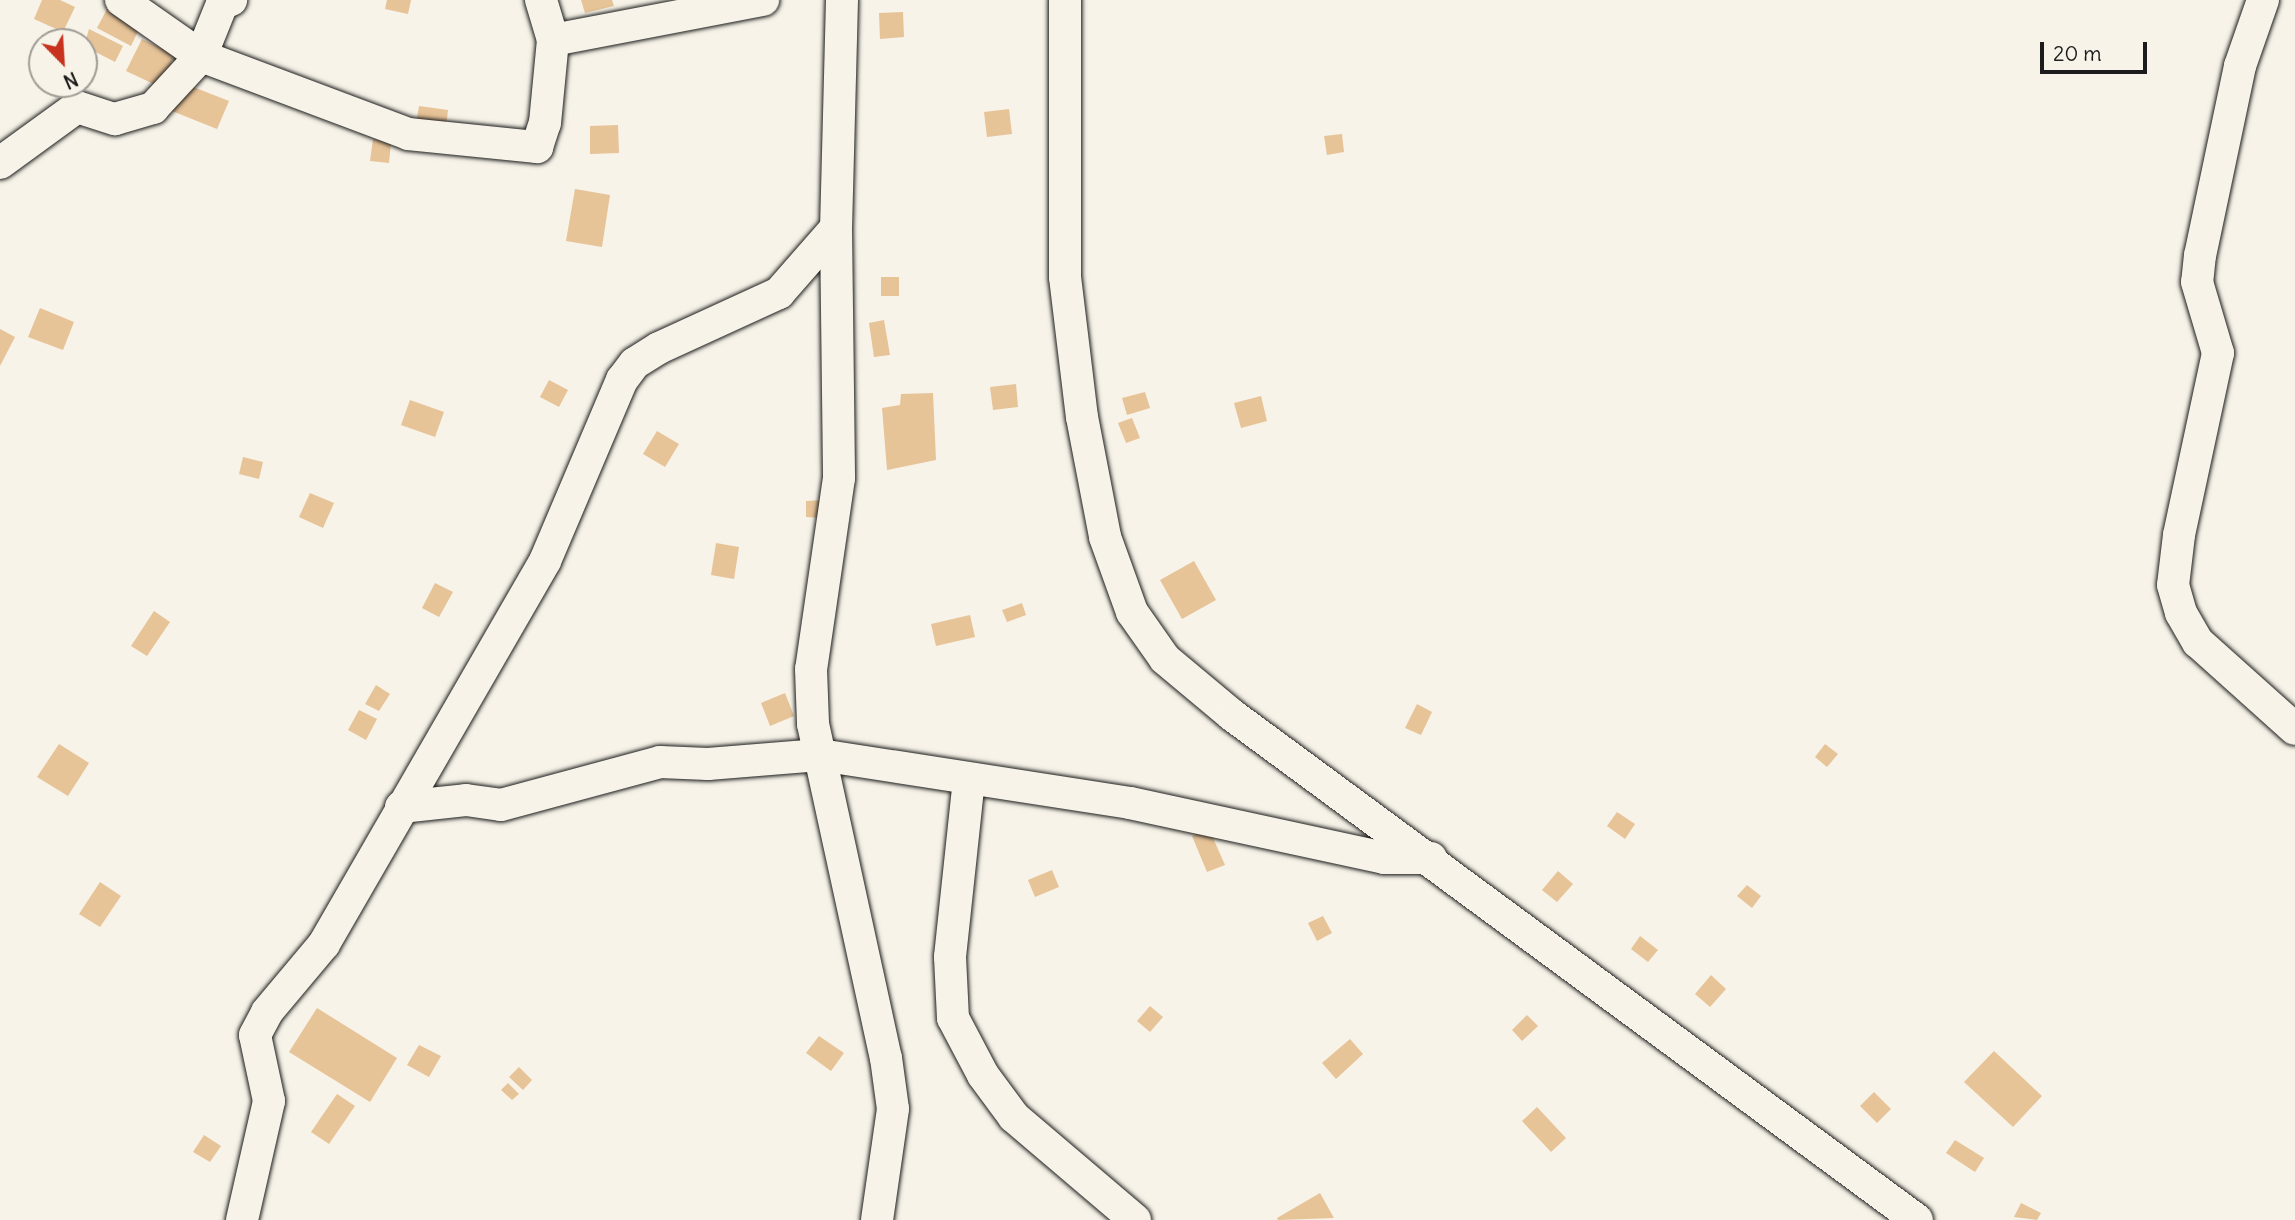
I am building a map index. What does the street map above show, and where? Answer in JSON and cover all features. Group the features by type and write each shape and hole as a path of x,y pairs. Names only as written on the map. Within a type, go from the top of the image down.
{"street":[{"path":"121,0 201,56 267,77 408,134 537,147 545,122 552,40 541,0"},
{"path":"0,163 77,107 115,119 153,108 201,56 222,4 231,0"},
{"path":"552,40 763,0"},
{"path":"842,0 836,228 838,499 811,669 813,724 886,1058 893,1109 877,1220"},
{"path":"1065,0 1065,278 1082,417 1105,537 1132,612 1165,659 1232,715 1431,858 1917,1220"},
{"path":"2263,0 2240,66 2200,256 2197,282 2218,353 2179,535 2173,585 2180,613 2198,642 2295,729"},
{"path":"242,1220 268,1101 255,1035 267,1012 324,944 556,540 586,457 635,363 779,293 836,228"},
{"path":"401,807 466,800 501,805 660,762 708,764 820,755 1130,803 1384,858 1431,858"},
{"path":"969,779 950,957 953,1018 983,1075 1014,1117 1135,1220"}],"building":[{"path":"42,0 60,0 75,7 65,28 54,28 34,19"},
{"path":"387,0 411,0 408,14 385,9"},
{"path":"581,0 612,0 614,6 585,13"},
{"path":"107,9 140,27 131,46 97,28"},
{"path":"903,12 904,37 880,39 879,13"},
{"path":"98,34 123,46 115,62 98,53"},
{"path":"142,39 175,55 160,87 126,71"},
{"path":"183,83 229,101 217,129 172,111"},
{"path":"419,106 448,110 446,128 416,123"},
{"path":"1009,109 1012,134 987,137 984,112"},
{"path":"618,125 619,153 590,154 590,126"},
{"path":"1342,134 1344,152 1327,155 1324,136"},
{"path":"373,139 391,142 389,163 370,161"},
{"path":"575,189 610,195 602,247 566,241"},
{"path":"881,277 899,277 899,296 881,296"},
{"path":"40,308 74,322 63,350 28,337"},
{"path":"884,320 890,355 874,357 869,323"},
{"path":"0,329 15,337 0,366"},
{"path":"549,380 568,390 559,407 540,397"},
{"path":"1016,384 1018,407 993,410 990,387"},
{"path":"1145,392 1150,408 1127,415 1122,398"},
{"path":"933,393 936,460 887,470 882,408 900,405 901,394"},
{"path":"1261,396 1267,421 1241,428 1234,403"},
{"path":"410,400 444,412 435,437 401,425"},
{"path":"1132,418 1140,438 1126,443 1118,423"},
{"path":"657,431 679,444 665,467 643,454"},
{"path":"243,457 263,462 259,479 239,474"},
{"path":"310,493 334,503 323,528 299,517"},
{"path":"823,500 823,518 806,517 806,501"},
{"path":"716,543 739,547 734,579 711,575"},
{"path":"1194,561 1216,600 1182,619 1160,580"},
{"path":"435,583 453,592 439,617 422,608"},
{"path":"1022,603 1026,615 1007,622 1002,610"},
{"path":"154,611 170,622 147,656 131,646"},
{"path":"970,615 975,637 936,646 931,624"},
{"path":"376,685 390,694 379,711 365,704"},
{"path":"785,693 794,716 770,726 761,703"},
{"path":"1417,704 1432,712 1421,735 1405,728"},
{"path":"359,710 377,719 366,740 348,730"},
{"path":"59,744 89,763 68,796 37,777"},
{"path":"1825,744 1838,754 1827,767 1815,757"},
{"path":"1617,812 1635,824 1625,839 1607,826"},
{"path":"1209,829 1225,865 1207,872 1192,836"},
{"path":"1052,870 1059,887 1035,897 1028,880"},
{"path":"1558,871 1573,884 1557,902 1542,890"},
{"path":"100,882 121,896 100,927 79,914"},
{"path":"1747,885 1761,896 1752,908 1737,896"},
{"path":"1323,916 1332,933 1317,941 1308,923"},
{"path":"1640,936 1658,950 1648,962 1631,949"},
{"path":"1711,975 1726,989 1710,1007 1695,994"},
{"path":"1150,1006 1163,1017 1150,1032 1137,1021"},
{"path":"317,1008 397,1058 370,1102 289,1052"},
{"path":"1527,1015 1538,1026 1522,1041 1512,1030"},
{"path":"819,1036 844,1053 831,1071 806,1053"},
{"path":"1350,1039 1363,1054 1336,1079 1322,1063"},
{"path":"419,1045 441,1056 429,1077 407,1065"},
{"path":"1994,1051 2042,1096 2013,1127 1964,1082"},
{"path":"519,1067 532,1080 523,1090 509,1077"},
{"path":"508,1083 519,1094 512,1100 501,1090"},
{"path":"1874,1092 1891,1109 1877,1123 1860,1106"},
{"path":"337,1094 355,1106 329,1144 311,1132"},
{"path":"1537,1107 1566,1138 1551,1152 1522,1121"},
{"path":"204,1135 221,1146 210,1162 193,1152"},
{"path":"1955,1140 1984,1158 1975,1172 1946,1153"},
{"path":"1320,1193 1334,1218 1278,1220 1277,1218"},
{"path":"2021,1203 2041,1213 2037,1220 2014,1217"}]}
